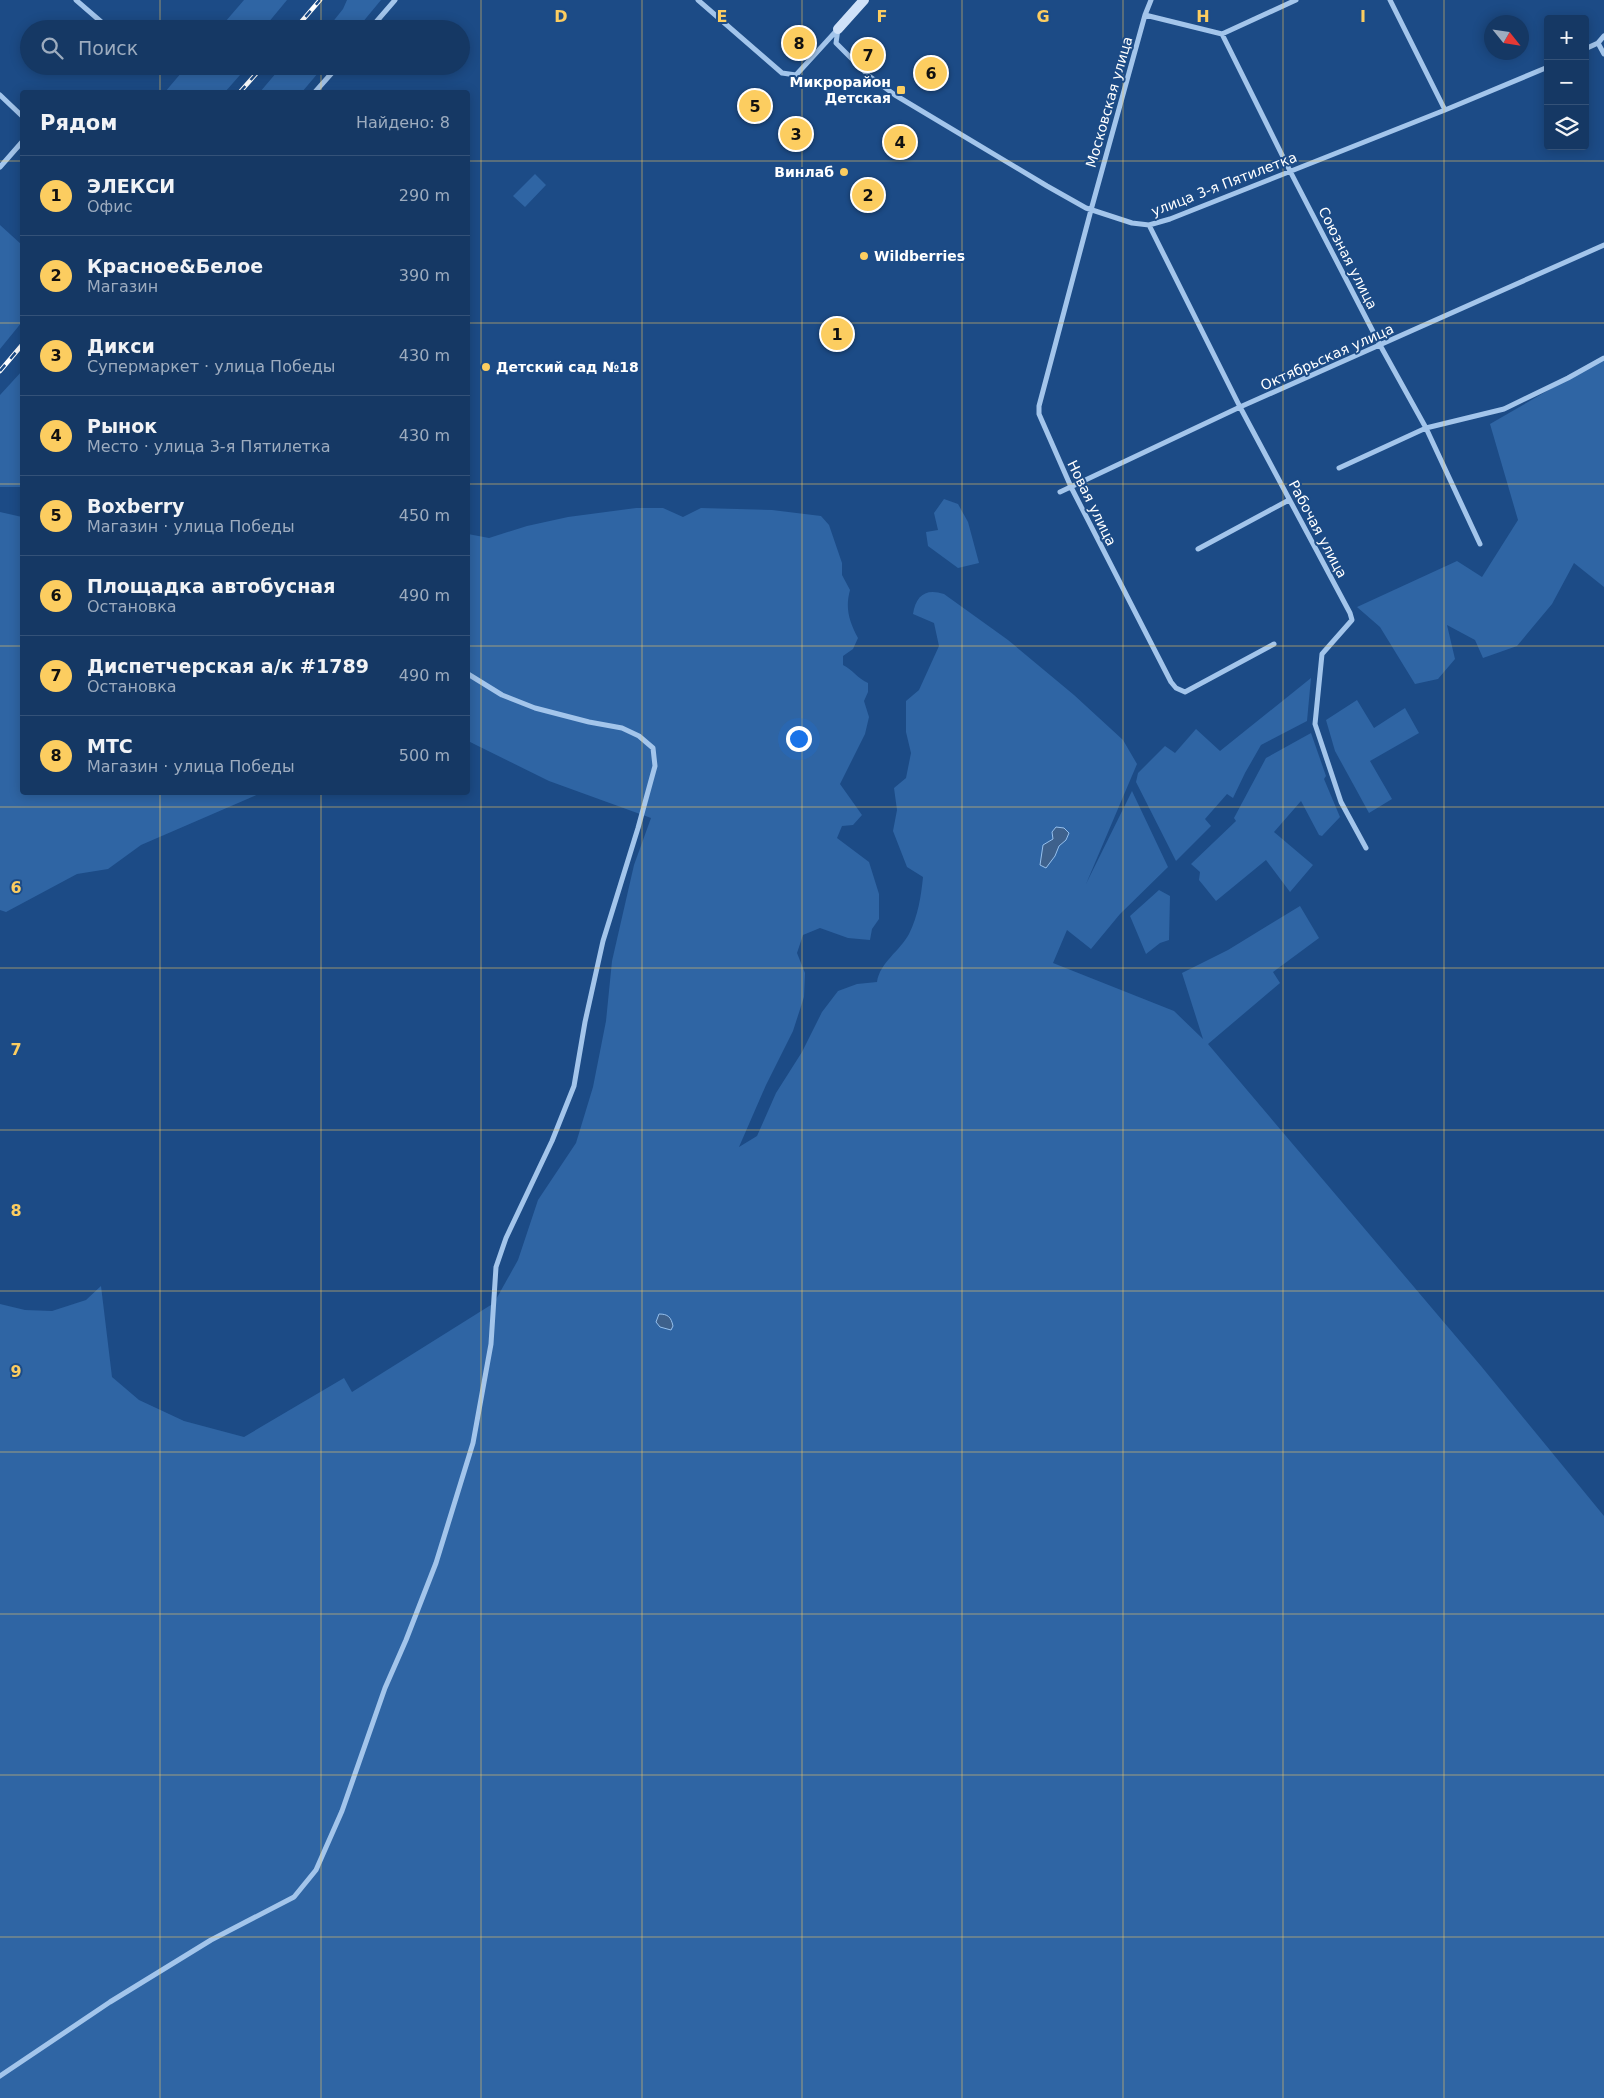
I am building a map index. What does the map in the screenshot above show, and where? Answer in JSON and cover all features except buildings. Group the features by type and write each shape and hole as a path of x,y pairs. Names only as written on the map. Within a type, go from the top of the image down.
{"street":[{"path":"76,0 99,20"},
{"path":"378,20 395,0"},
{"path":"698,0 782,73 796,75 864,0"},
{"name":"Московская улица","path":"1091,210 1145,15 1152,0"},
{"path":"1145,15 1222,34 1296,0"},
{"path":"1390,0 1445,110"},
{"name":"улица 3-я Пятилетка","path":"838,29 836,43 880,86 1047,186 1091,210 1132,223 1150,225 1170,219 1445,110 1544,69"},
{"name":"Союзная улица","path":"1222,34 1380,345 1426,428 1480,544"},
{"path":"1589,47 1598,43 1604,36"},
{"path":"1598,43 1604,54"},
{"path":"317,90 330,75"},
{"path":"0,95 20,114"},
{"path":"0,167 20,144"},
{"name":"Новая улица","path":"1091,210 1039,406 1041,420 1071,488 1162,666 1176,688 1185,692 1274,644"},
{"name":"Рабочая улица","path":"1150,225 1240,407 1350,612 1352,620 1322,654 1315,724 1341,802 1366,848"},
{"name":"Октябрьская улица","path":"1060,492 1240,407 1604,245"},
{"path":"1339,468 1426,428 1504,408 1568,378 1604,358"},
{"path":"1198,549 1289,500"},
{"path":"0,2076 110,2002 211,1940 294,1897 316,1870 332,1837 359,1766 384,1688 406,1640 436,1563 473,1443 491,1344 496,1267 506,1238 552,1141 574,1086 585,1022 603,941 655,766 653,748 639,736 622,728 535,708 502,695 470,675"}],"shaded area":[{"path":"244,0 287,0 270,20 227,20"},
{"path":"347,0 381,0 364,20 334,20"},
{"path":"179,75 240,75 227,90 167,90"},
{"path":"274,75 316,75 304,90 262,90"},
{"path":"535,174 546,185 525,207 513,196"},
{"path":"0,225 20,243 20,324 0,349"},
{"path":"1604,358 1604,587 1574,563 1552,604 1517,646 1483,658 1475,640 1447,625 1455,659 1438,679 1415,684 1380,627 1357,607 1457,561 1482,577 1518,520 1490,424"},
{"path":"20,373 20,487 0,487 0,395"},
{"path":"944,499 958,504 968,522 979,563 958,568 928,546 926,532 938,530 934,513"},
{"path":"636,508 663,508 683,517 701,508 772,510 821,516 829,525 842,563 842,575 850,590 849,614 858,638 853,649 843,656 843,665 868,683 868,692 864,701 869,717 865,734 840,784 862,815 853,825 842,826 837,838 869,862 879,894 879,919 872,929 870,940 848,938 820,928 803,935 797,953 805,973 804,997 793,1031 766,1085 739,1147 757,1136 776,1093 802,1052 822,1012 838,991 857,984 877,982 882,968 905,940 915,920 923,877 907,867 893,831 897,810 894,788 906,778 911,753 906,732 906,701 919,690 939,646 934,623 913,614 914,607 919,598 927,593 938,592 944,594 1008,640 1074,695 1123,740 1137,764 1086,884 1132,791 1168,867 1120,914 1091,949 1067,930 1053,963 1174,1011 1203,1039 1182,973 1228,950 1300,906 1319,938 1273,972 1280,983 1208,1044 1481,1366 1604,1516 1604,2098 0,2098 0,1304 25,1310 52,1311 86,1300 101,1286 112,1377 139,1400 184,1421 244,1437 344,1378 352,1392 494,1303 518,1260 538,1200 576,1143 593,1087 606,1021 612,961 634,865 651,818 549,781 470,742 470,534 489,538 527,526 568,517"},
{"path":"0,512 20,517 20,795 256,795 141,845 108,869 77,874 6,912 0,910"},
{"path":"1311,678 1307,721 1261,745 1233,798 1227,794 1205,819 1211,826 1176,861 1136,782 1138,773 1165,746 1175,753 1196,729 1220,751"},
{"path":"1357,700 1374,728 1405,708 1419,733 1370,761 1392,799 1369,813 1335,751 1326,720"},
{"path":"1311,733 1326,776 1324,779 1340,817 1322,836 1319,835 1301,801 1274,832 1313,865 1290,892 1266,860 1216,901 1199,880 1200,872 1191,864 1236,821 1234,818 1266,758"},
{"path":"1056,827 1064,828 1069,833 1046,868 1040,865 1043,845 1053,839 1052,832"},
{"path":"1159,890 1170,896 1169,940 1160,943 1146,954 1130,916"},
{"path":"659,1314 667,1315 670,1318 673,1326 671,1330 660,1327 656,1322"}],"railway":[{"path":"303,20 320,0"},
{"path":"242,90 255,75"},
{"path":"0,371 20,347"}],"place":[{"name":"МТС","path":"799,43"},
{"name":"Диспетчерская а/к #1789","path":"868,55"},
{"name":"Площадка автобусная","path":"931,73"},
{"name":"Микрорайон Детская","path":"901,90"},
{"name":"Boxberry","path":"755,106"},
{"name":"Дикси","path":"796,134"},
{"name":"Рынок","path":"900,142"},
{"name":"Винлаб","path":"844,172"},
{"name":"Красное&Белое","path":"868,195"},
{"name":"Wildberries","path":"864,256"},
{"name":"ЭЛЕКСИ","path":"837,334"},
{"name":"Детский сад №18","path":"486,367"}]}
